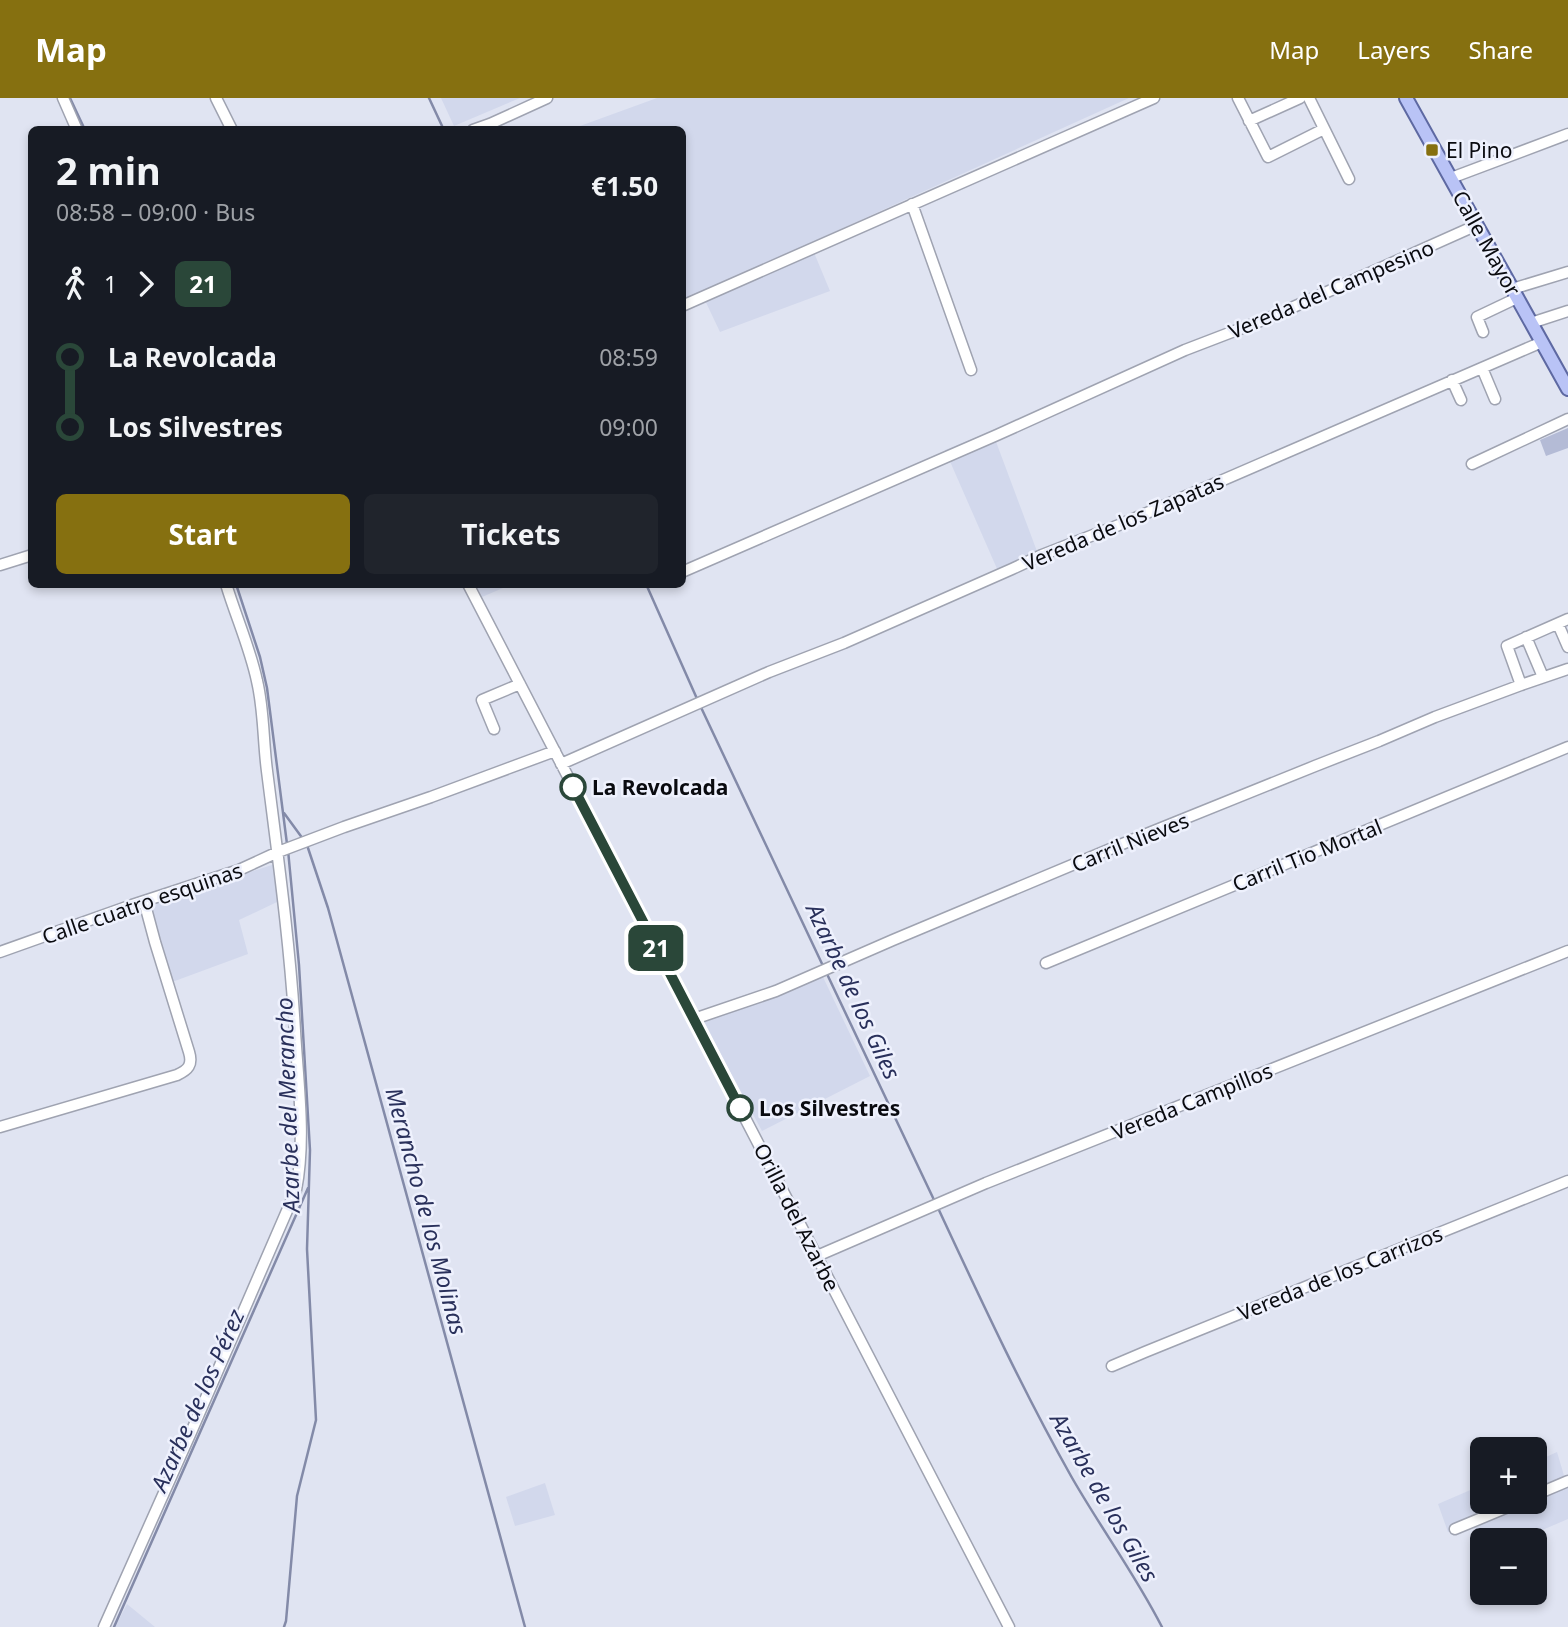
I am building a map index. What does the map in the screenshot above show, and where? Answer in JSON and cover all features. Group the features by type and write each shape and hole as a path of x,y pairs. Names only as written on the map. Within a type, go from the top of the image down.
{"main road":[{"name":"Calle Mayor","path":"1406,98 1568,389"}],"street":[{"path":"63,98 75,126"},
{"path":"216,98 230,126"},
{"path":"484,126 547,98"},
{"path":"686,304 1154,98"},
{"path":"1238,98 1268,157 1324,129"},
{"path":"1249,121 1300,98"},
{"path":"1309,98 1349,179"},
{"path":"1451,178 1568,134"},
{"path":"912,204 971,370"},
{"name":"Vereda del Campesino","path":"686,570 1185,350 1271,317 1477,225"},
{"path":"1483,332 1477,317 1515,293 1568,272"},
{"path":"1531,323 1568,311"},
{"name":"Vereda de los Zapatas","path":"561,764 769,672 868,632 1042,555 1119,525 1542,342"},
{"path":"1482,368 1495,399"},
{"path":"1452,380 1461,400"},
{"path":"1472,464 1568,419"},
{"path":"0,565 28,556"},
{"path":"104,1627 296,1191 300,1166 299,1107 283,850 267,768 258,685 251,653 227,588"},
{"name":"Orilla del Azarbe","path":"470,588 1009,1627"},
{"path":"1521,685 1507,646 1563,621 1568,647"},
{"path":"1526,638 1543,677"},
{"name":"Carril Nieves","path":"694,1019 776,991 1139,837 1435,717 1568,669"},
{"path":"494,730 482,700 520,684"},
{"name":"Carril Tio Mortal","path":"1046,963 1568,747"},
{"name":"Calle cuatro esquinas","path":"0,952 239,870 283,850 555,751"},
{"path":"0,1127 177,1075 189,1067 190,1052 144,901"},
{"name":"Vereda Campillos","path":"817,1256 999,1178 1568,950"},
{"name":"Vereda de los Carrizos","path":"1112,1367 1501,1206 1568,1181"},
{"path":"1547,1490 1568,1481"},
{"path":"1455,1529 1491,1514"}],"shaded area":[{"path":"441,98 520,98 454,126"},
{"path":"657,98 1129,98 810,243 830,291 720,332 701,292 686,299 686,126 580,126"},
{"path":"1568,428 1568,448 1546,456 1540,440"},
{"path":"992,431 1038,554 998,571 945,450"},
{"path":"478,588 503,588 482,597"},
{"path":"275,864 277,902 239,920 248,954 164,985 141,907"},
{"path":"823,977 870,1076 762,1131 703,1021"},
{"path":"1557,1452 1568,1489 1568,1519 1547,1528 1474,1528 1473,1525 1448,1532 1438,1504 1470,1490 1470,1514 1547,1514 1547,1457"},
{"path":"545,1483 555,1515 515,1526 506,1497"},
{"path":"127,1604 155,1627 115,1627"}],"waterway":[{"name":"Azarbe del Merancho","path":"70,98 83,126"},
{"name":"Azarbe de los Giles","path":"429,98 442,126"},
{"name":"Azarbe del Merancho","path":"237,588 260,657 267,688 287,844"},
{"name":"Azarbe de los Giles","path":"648,588 824,968"},
{"name":"Merancho de los Molinas","path":"284,813 303,839"},
{"name":"Merancho de los Molinas","path":"307,845 328,908 525,1627"},
{"name":"Azarbe del Merancho","path":"284,1627 297,1496 316,1420 307,1249 310,1150 299,965 288,850"},
{"name":"Azarbe de los Giles","path":"827,974 935,1202"},
{"name":"Azarbe de los Pérez","path":"114,1627 308,1188"},
{"name":"Azarbe de los Giles","path":"938,1208 1053,1443 1162,1627"}],"bus line":[{"name":"21","path":"573,787 740,1108"}],"place":[{"name":"El Pino","path":"1432,150"},
{"name":"La Revolcada","path":"573,787"},
{"name":"Los Silvestres","path":"740,1108"}]}
